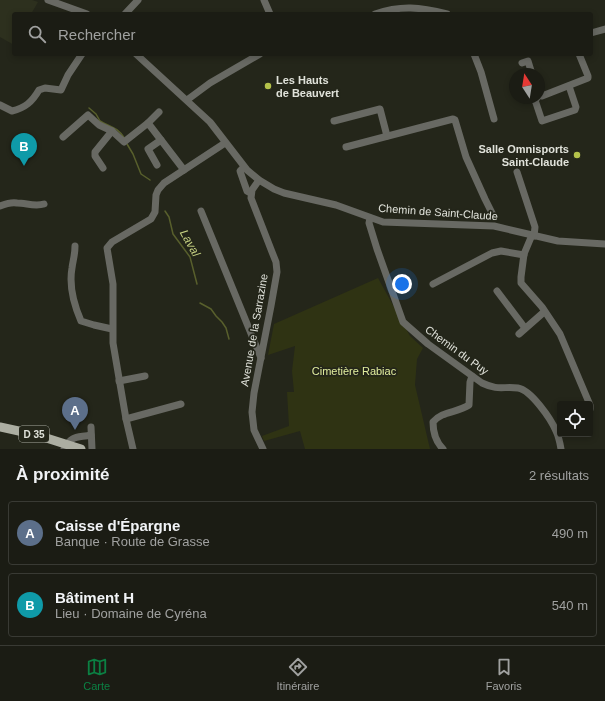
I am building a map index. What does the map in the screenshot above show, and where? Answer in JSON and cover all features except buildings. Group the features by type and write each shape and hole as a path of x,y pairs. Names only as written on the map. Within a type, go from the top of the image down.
{"main road":[{"name":"D 35","path":"0,427 36,435 65,447 81,449"}],"street":[{"path":"48,0 81,12"},
{"path":"127,12 138,0"},
{"path":"264,0 269,12"},
{"path":"382,12 406,7 421,8 438,12"},
{"path":"593,32 605,28"},
{"path":"0,105 12,111 23,108 36,96 39,90 45,88 61,90 68,75 81,56"},
{"name":"Chemin de Saint-Claude","path":"138,56 210,122 244,167 259,180 274,189 284,193 336,205 373,219 390,222 494,226 558,242 605,244"},
{"path":"187,100 210,83 257,56"},
{"path":"475,56 481,72 494,119"},
{"path":"545,95 588,78 580,56"},
{"path":"522,63 528,61 530,68"},
{"path":"536,104 542,121 575,110 576,107 569,86"},
{"path":"334,121 380,110 387,136"},
{"path":"63,137 88,115 99,124 112,131 124,142 159,112"},
{"path":"346,147 453,119 455,120 466,157 484,199 493,215"},
{"path":"148,123 184,170"},
{"path":"104,168 94,156 95,152 112,131"},
{"path":"157,165 148,150 161,140"},
{"path":"133,449 126,419 113,343 112,284 107,248 112,242 151,219 155,212 156,195 164,183 225,143"},
{"name":"Avenue de la Sarrazine","path":"244,167 240,171 241,174 247,190 251,193 254,207 276,262 276,272 254,393 252,419 254,430 263,449"},
{"path":"517,172 535,227 533,236 524,254"},
{"path":"251,193 259,180"},
{"path":"0,206 7,203 17,202 39,206 44,204"},
{"path":"201,211 261,358"},
{"name":"Chemin du Puy","path":"373,219 373,232 377,249 404,322 428,344 472,376 492,388 519,388 527,391 557,424"},
{"path":"523,233 524,254 521,283 560,334 588,401"},
{"path":"75,246 75,258 72,268 73,301 81,321 112,329"},
{"path":"434,284 492,253 501,251 524,254"},
{"path":"497,290 525,328"},
{"path":"519,334 544,312"},
{"path":"119,381 145,376"},
{"path":"443,449 440,446 434,431 433,422 438,416 462,409 469,405 470,382 472,376"},
{"path":"126,419 181,404"},
{"path":"91,427 92,449"},
{"path":"65,447 72,438 91,435"},
{"path":"129,449 130,436"},
{"name":"Chemin du Puy","path":"559,437 561,449"}],"shaded area":[{"path":"0,0 32,0 38,2 32,12 12,12 12,44 0,37"}],"green space":[{"name":"Cimetière Rabiac","path":"378,278 410,336 423,348 417,359 415,385 430,449 305,449 300,431 264,441 262,436 289,426 287,392 294,392 292,371 295,346 268,355 274,324"}],"waterway":[{"name":"Laval","path":"89,108 96,114 100,121 117,130 125,139"},
{"name":"Laval","path":"127,144 133,154 141,174 150,180"},
{"name":"Laval","path":"165,211 169,217 173,234 190,257 197,284"},
{"name":"Laval","path":"200,303 211,309 222,322 226,328 229,339"}],"place":[{"name":"Les Hauts de Beauvert","path":"268,86"},
{"name":"Salle Omnisports Saint-Claude","path":"577,155"},
{"name":"Bâtiment H","path":"24,166"},
{"name":"Caisse d'Épargne","path":"75,430"}]}
